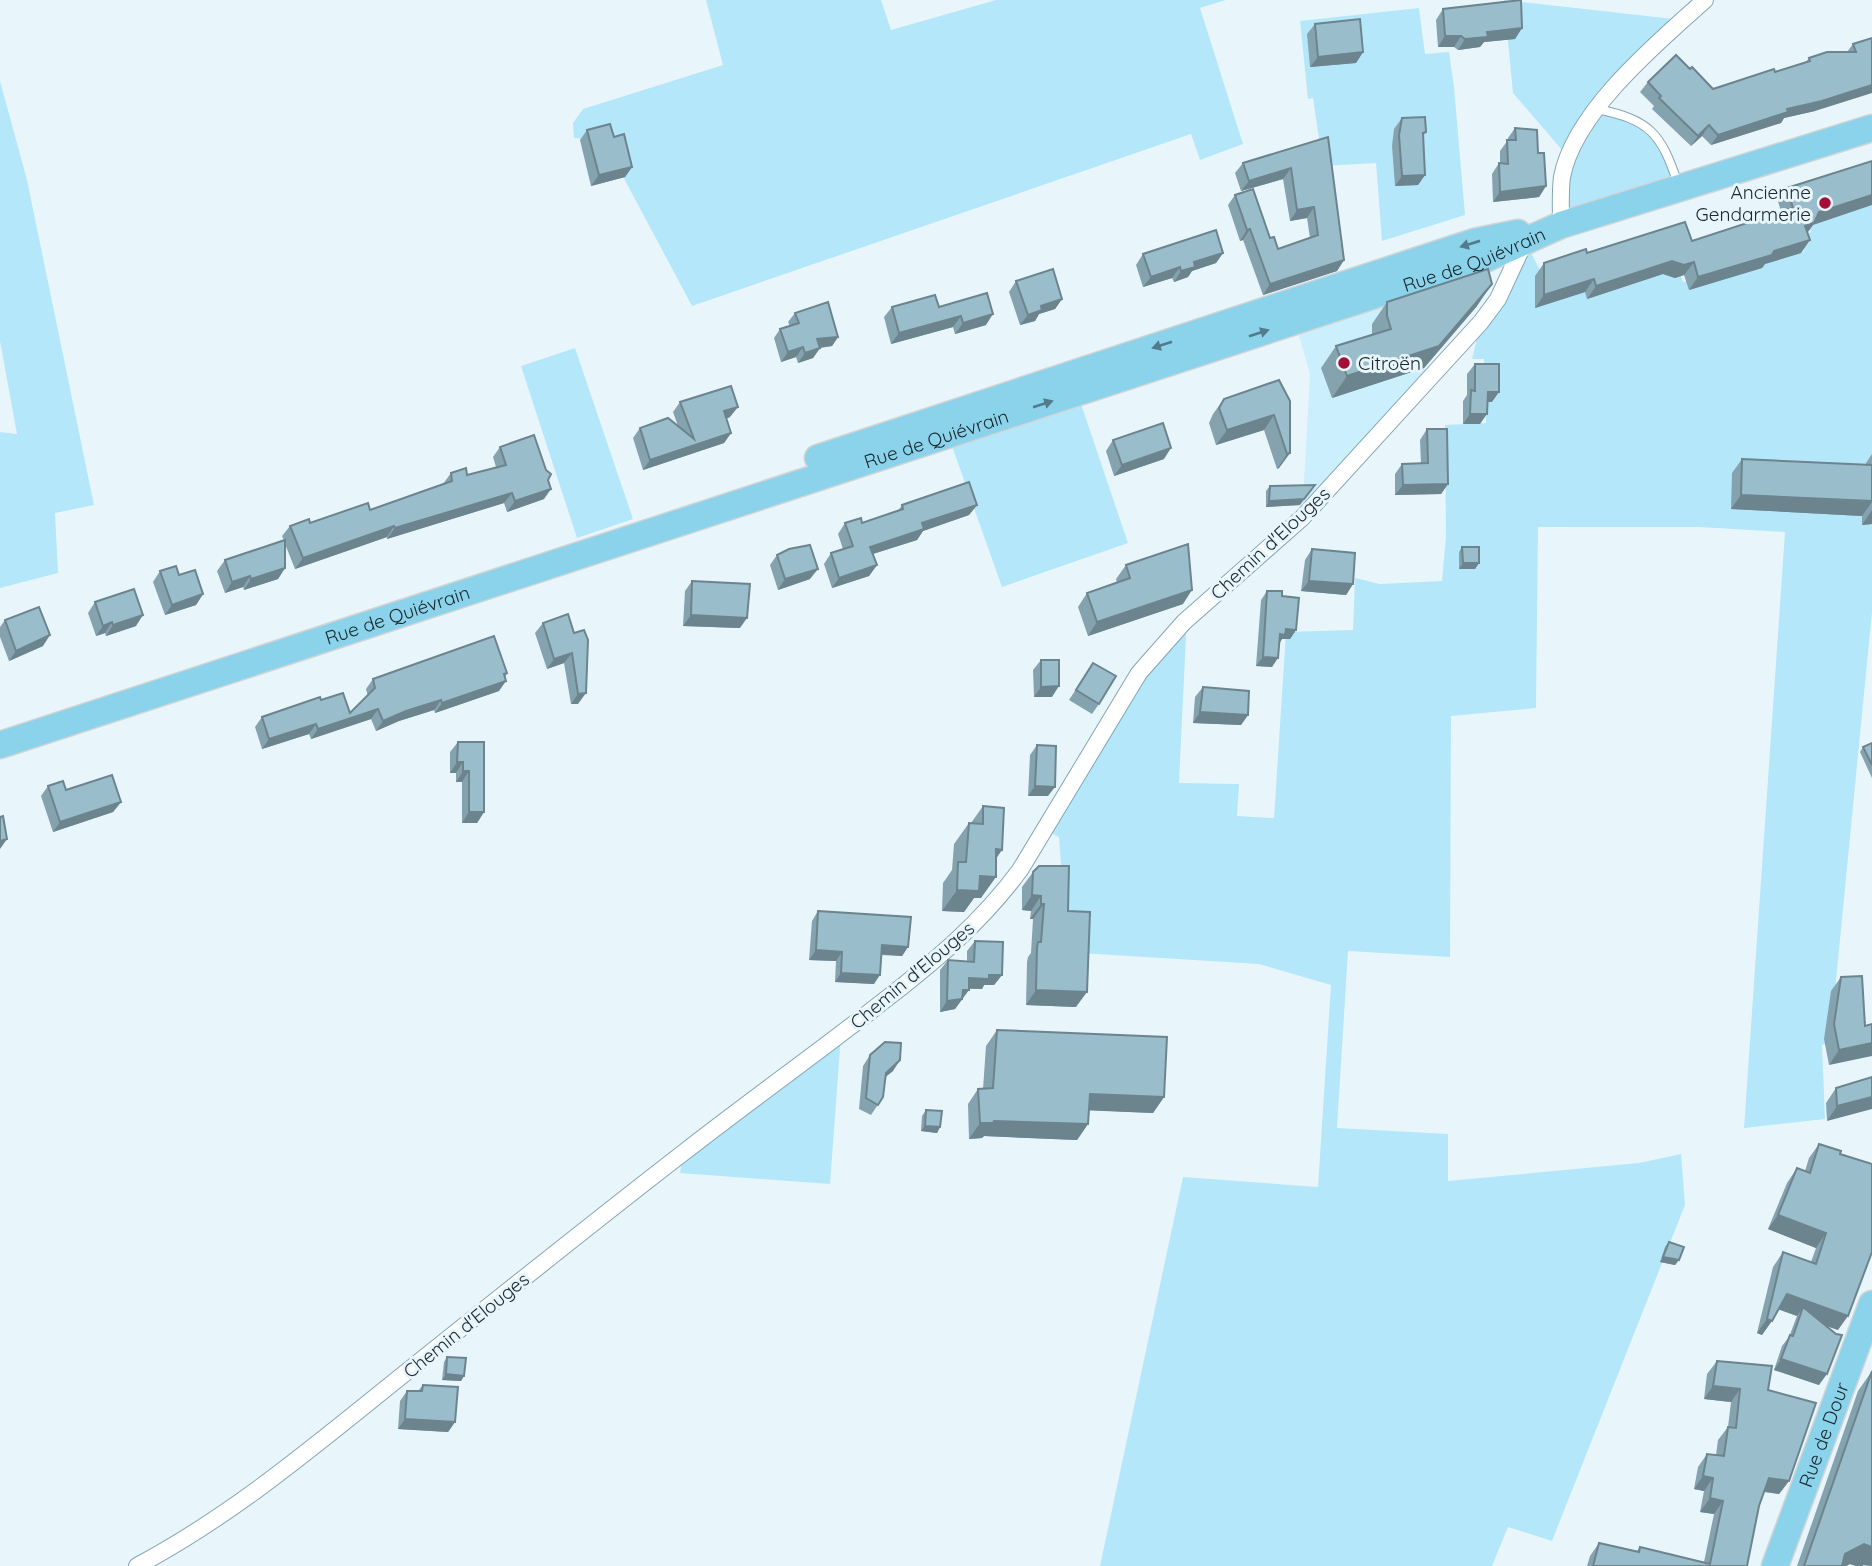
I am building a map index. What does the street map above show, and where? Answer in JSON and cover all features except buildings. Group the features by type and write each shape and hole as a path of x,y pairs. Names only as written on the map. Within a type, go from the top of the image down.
{"main road":[{"name":"Rue de Quiévrain","path":"0,745 1485,260 1527,236 1872,128"},
{"name":"Rue de Quiévrain","path":"0,727 1481,240 1527,236"},
{"name":"Rue de Dour","path":"1775,1566 1872,1304"}],"street":[{"path":"1561,225 1562,178 1576,139 1610,92 1705,0"},
{"name":"Chemin d'Elouges","path":"137,1566 199,1529 287,1468 684,1152 841,1035 937,959 973,926 1020,870 1139,673 1184,622 1302,518 1481,322 1498,299 1527,236"}],"lane":[{"path":"1597,109 1643,124 1657,137 1668,154 1679,188"}],"shaded area":[{"path":"706,0 881,0 891,30 996,0 1226,0 1200,8 1243,144 1200,160 1191,134 692,306 612,156 596,140 574,138 573,123 583,109 723,65"},
{"path":"1504,0 1683,20 1597,109 1622,115 1657,137 1679,188 1561,225 1568,157 1513,93"},
{"path":"1419,8 1425,54 1449,52 1465,215 1382,241 1376,163 1323,166 1313,98 1308,99 1300,21"},
{"path":"0,81 27,180 94,505 55,513 58,573 0,588 0,432 17,434 0,341"},
{"path":"1872,204 1872,612 1830,1042 1822,1045 1825,1119 1744,1128 1785,532 1699,527 1538,527 1536,708 1451,716 1450,957 1348,951 1337,1128 1448,1134 1448,1181 1639,1163 1681,1154 1685,1205 1552,1541 1508,1527 1492,1566 1100,1566 1183,1177 1318,1187 1331,985 1259,964 1080,953 1061,919 1059,837 1044,830 1073,779 1184,622 1186,636 1179,783 1239,784 1237,816 1274,818 1286,632 1353,630 1355,578 1380,584 1442,581 1446,537 1445,425 1486,423 1484,359 1472,359 1481,322 1525,241 1542,274 1591,288 1678,267 1683,282 1692,280 1695,287 1804,251 1799,236 1811,232 1809,225"},
{"path":"1395,289 1418,356 1430,379 1302,518 1310,374 1295,322"},
{"path":"575,348 633,519 577,538 521,366"},
{"path":"1077,392 1128,543 1002,587 948,435"},
{"path":"841,1035 830,1184 680,1173 684,1152"}],"place":[{"name":"Ancienne Gendarmerie","path":"1825,203"},
{"name":"Citroën","path":"1344,363"}]}
